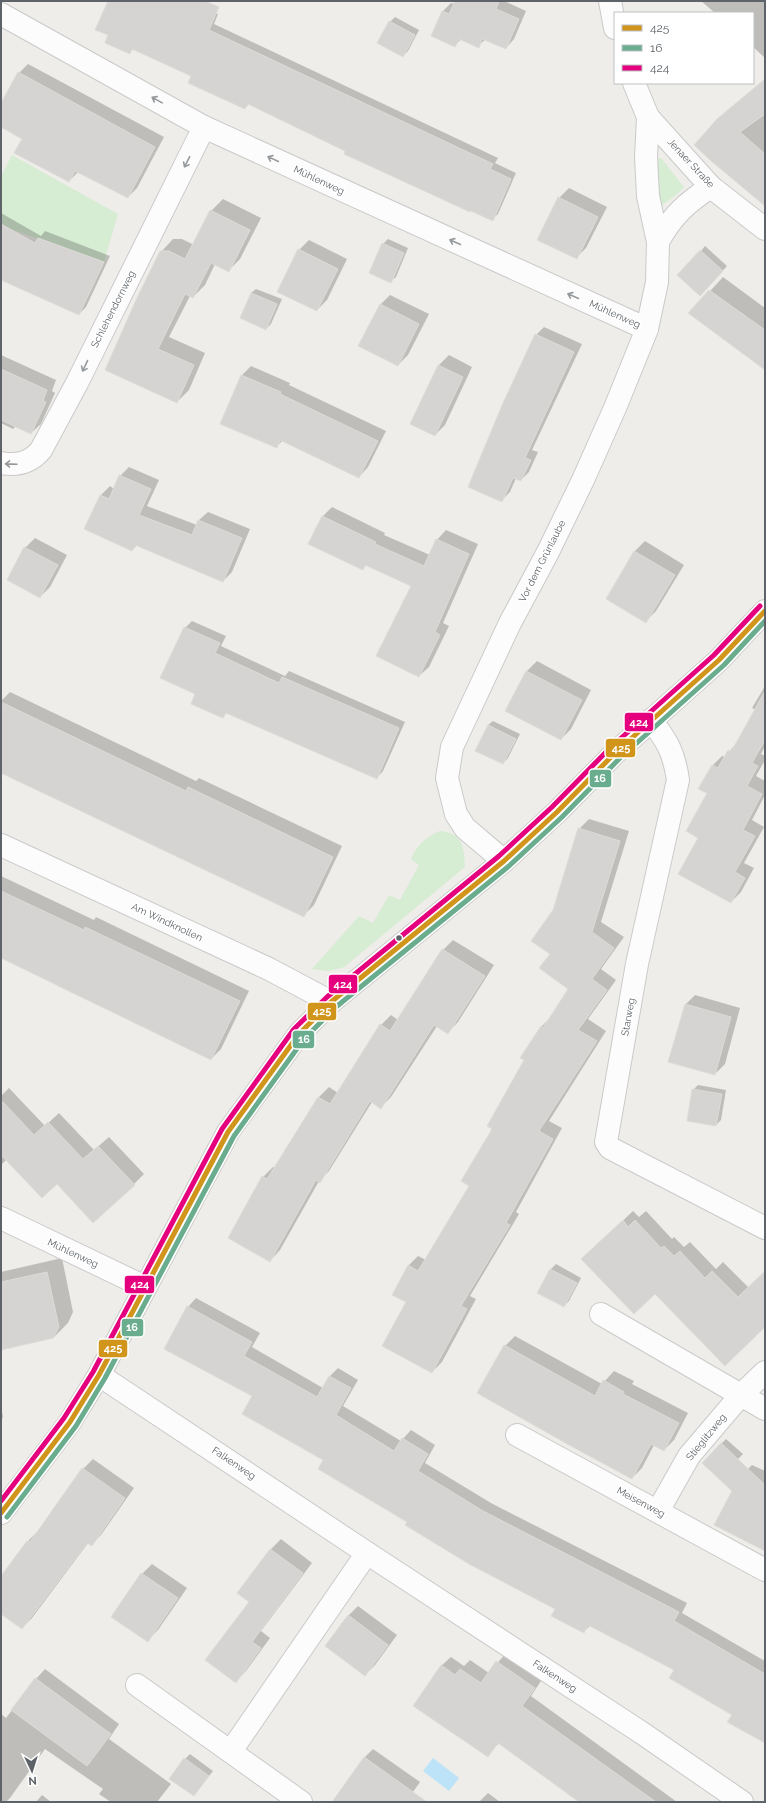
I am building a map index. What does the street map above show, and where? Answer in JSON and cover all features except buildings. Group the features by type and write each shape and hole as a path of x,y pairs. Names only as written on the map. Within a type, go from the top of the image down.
{"street":[{"path":"610,1 614,23"},
{"name":"Mühlenweg","path":"1,14 204,127 647,329"},
{"name":"Jenaer Straße","path":"634,84 648,117 711,187 765,229"},
{"name":"Vor dem Grünlaube","path":"504,861 465,828 456,814 447,778 452,747 507,630 548,552 583,480 615,408 647,329 657,282 658,242 648,196 646,158 648,117"},
{"name":"Schlehendornweg","path":"1,463 9,464 33,460 41,450 77,383 204,127"},
{"name":"Vor dem Grünlaube","path":"658,242 668,224 679,210 692,198 711,187"},
{"path":"1,1513 70,1422 100,1375 228,1132 299,1034 331,1002 504,861 652,720 719,660 765,611"},
{"name":"Starweg","path":"652,720 665,738 674,758 678,780 637,964 606,1142 610,1148 765,1228"},
{"name":"Am Windknollen","path":"1,845 269,969 331,1002"},
{"name":"Mühlenweg","path":"1,1218 145,1287"},
{"path":"601,1314 740,1396 765,1409"},
{"name":"Stieglitzweg","path":"658,1511 689,1456 740,1396 765,1372"},
{"name":"Falkenweg","path":"100,1375 367,1553 642,1733 742,1802"},
{"name":"Meisenweg","path":"517,1435 765,1570"},
{"path":"230,1751 367,1553"},
{"path":"137,1684 301,1802"}],"green space":[{"path":"12,155 118,214 104,262 11,229 1,224 1,176"},
{"path":"661,158 684,187 675,196 662,205 658,194 656,159"},
{"path":"440,831 448,832 458,838 461,842 464,853 465,867 344,967 329,971 312,969 359,916 373,923 389,895 400,900 419,865 411,859 413,854 422,842"}],"water":[{"path":"433,1758 459,1778 449,1791 423,1771"}],"transit line":[{"name":"424","path":"1,1501 64,1418 93,1372 222,1129 294,1029 327,997 499,856 552,807 610,748 714,655 760,606"},
{"name":"425","path":"1,1513 70,1422 99,1375 228,1132 299,1034 331,1002 504,861 557,812 615,753 719,660 765,611"},
{"name":"16","path":"7,1517 76,1426 105,1378 234,1136 304,1039 336,1007 509,866 562,817 620,758 724,665 765,621"}]}
